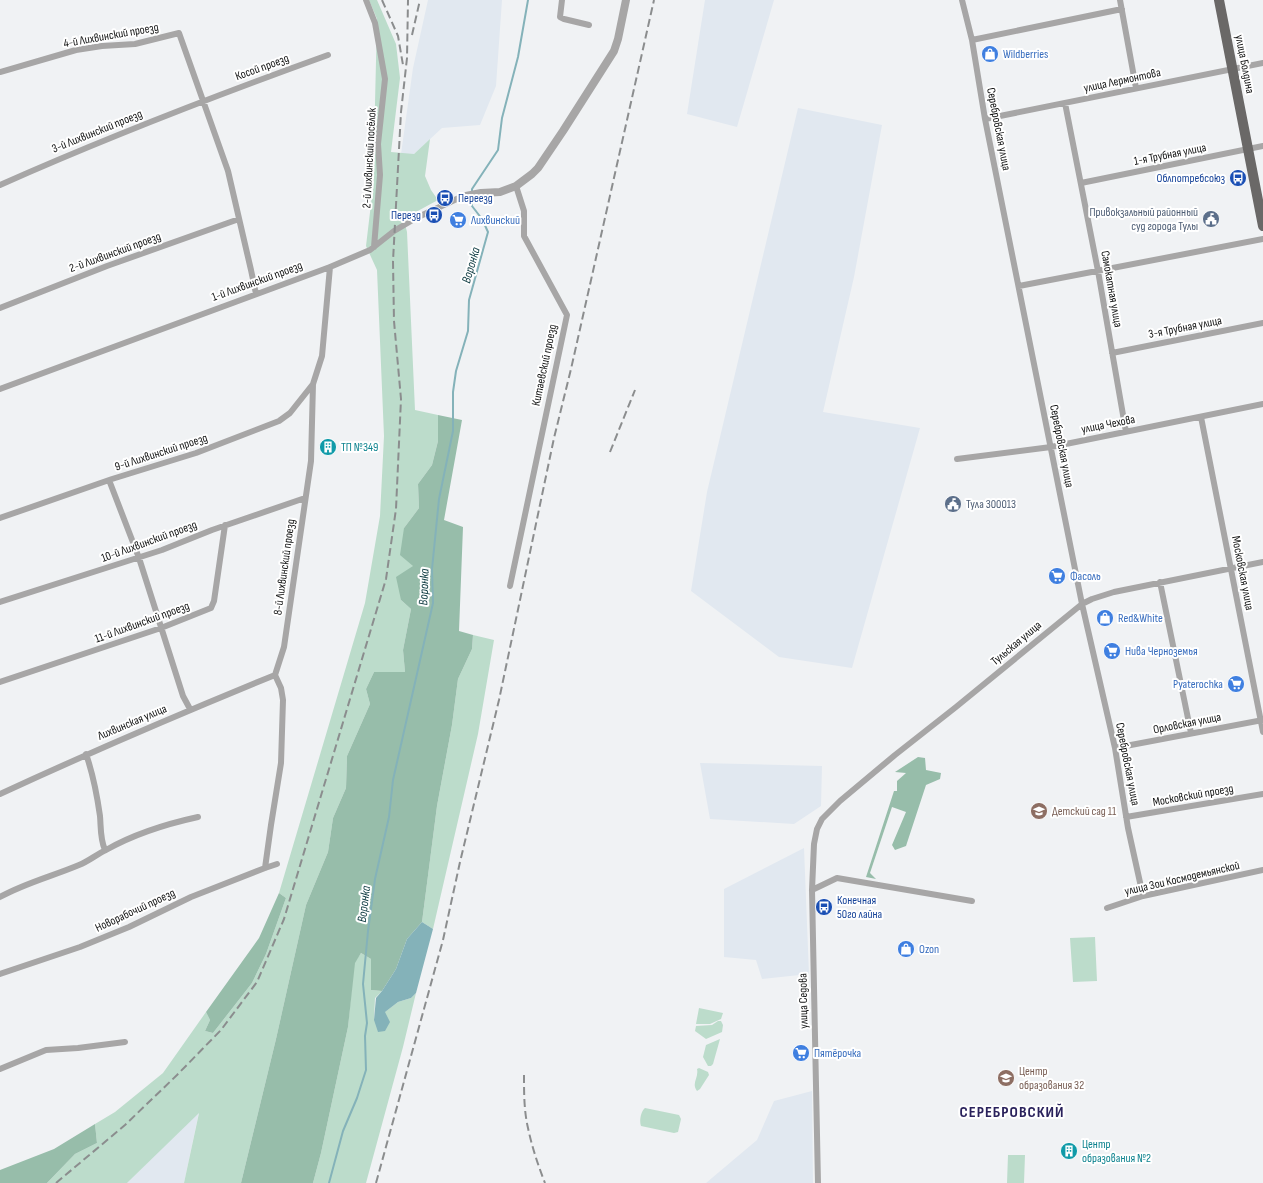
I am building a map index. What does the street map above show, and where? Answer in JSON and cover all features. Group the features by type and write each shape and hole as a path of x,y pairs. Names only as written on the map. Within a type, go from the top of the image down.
{"main road":[{"name":"улица Болдина","path":"1220,0 1263,226"}],"street":[{"name":"2-й Лихвинский посёлок","path":"366,0 375,23 385,79 378,144 380,175 374,247"},
{"path":"562,0 560,17 589,25"},
{"path":"516,186 532,174 547,155 614,51 626,0"},
{"name":"Серебровская улица","path":"962,0 972,40 1082,604 1114,748 1126,818 1143,896"},
{"path":"1120,0 1136,88"},
{"path":"972,40 1122,9"},
{"name":"4-й Лихвинский проезд","path":"0,72 76,50 102,46 135,44 179,33 203,101"},
{"name":"Косой проезд","path":"203,101 328,55"},
{"name":"улица Лермонтова","path":"986,118 1263,63"},
{"path":"203,101 228,171 256,294"},
{"name":"3-й Лихвинский проезд","path":"0,185 86,147 203,101"},
{"name":"Самокатная улица","path":"1065,103 1098,271 1126,432"},
{"name":"1-я Трубная улица","path":"1081,183 1263,146"},
{"name":"1-й Лихвинский проезд","path":"0,389 330,267 374,247 394,231 416,218 461,197 481,193 500,192 516,186"},
{"name":"Китаевский проезд","path":"510,586 567,315 524,236 524,211 516,186"},
{"name":"2-й Лихвинский проезд","path":"0,308 107,266 239,219"},
{"path":"1019,286 1263,239"},
{"name":"8-й Лихвинский проезд","path":"275,675 284,647 312,448 313,384 322,356 330,267"},
{"name":"3-я Трубная улица","path":"1112,354 1263,323"},
{"name":"9-й Лихвинский проезд","path":"0,518 109,480 196,453 279,421 290,413 313,384"},
{"name":"улица Чехова","path":"957,459 1051,447 1201,418 1263,404"},
{"name":"Московская улица","path":"1201,418 1262,720 1263,732"},
{"path":"109,480 139,558 168,652 183,696 190,709"},
{"name":"10-й Лихвинский проезд","path":"0,602 139,558 225,525 305,498"},
{"name":"11-й Лихвинский проезд","path":"0,682 161,628 210,608 212,606 225,525"},
{"name":"Тульская улица","path":"822,819 840,801 895,755 1082,604 1114,592 1263,562"},
{"path":"1160,582 1191,733"},
{"path":"265,868 282,748 283,700 281,688 275,675"},
{"name":"Лихвинская улица","path":"0,794 86,754 190,709 275,675"},
{"name":"Орловская улица","path":"1114,748 1262,720"},
{"path":"86,754 92,775 100,817 102,844 105,850"},
{"name":"Московский проезд","path":"1126,818 1263,794"},
{"path":"0,897 84,862 105,850 164,826 198,817"},
{"name":"улица Седова","path":"818,1183 812,890 814,844 817,829 822,819"},
{"name":"Новорабочий проезд","path":"0,974 80,947 135,924 191,897 277,864"},
{"name":"улица Зои Космодемьянской","path":"1107,908 1143,896 1263,870"},
{"path":"812,890 837,878 972,901"},
{"path":"0,1069 46,1050 78,1048 125,1042"}],"shaded area":[{"path":"428,0 502,0 496,86 480,125 442,128 414,154 401,154 413,68"},
{"path":"705,0 774,0 737,127 687,114"},
{"path":"798,108 882,125 854,277 823,412 920,428 852,668 779,657 691,591 707,492"},
{"path":"700,763 822,766 821,806 794,824 710,819"},
{"path":"804,848 809,974 762,979 756,960 724,957 724,889"},
{"path":"812,1091 813,1183 706,1183 757,1140 774,1101"},
{"path":"199,1112 184,1183 127,1183"}],"green space":[{"path":"369,0 377,0 396,44 400,78 391,152 414,154 430,139 425,176 431,190 438,200 404,220 407,232 415,410 438,415 438,441 432,465 418,484 419,508 404,528 413,566 401,600 411,609 403,650 405,672 374,672 366,689 370,704 347,756 346,788 333,818 328,852 306,905 276,1039 241,1183 184,1183 199,1113 127,1183 47,1183 75,1154 97,1143 95,1124 115,1112 163,1073 206,1012 210,1020 205,1031 213,1033 252,983 266,954 286,898 279,893 365,603 380,516 384,436 377,270 366,246 373,187 377,19"},
{"path":"438,415 462,420 444,520 463,527 459,631 473,635 472,649 458,679 452,725 437,806 422,922 407,939 396,969 382,991 371,990 371,959 361,953 355,963 348,1027 321,1153 313,1183 241,1183 276,1039 306,905 328,852 333,818 346,788 347,756 370,704 366,689 374,672 405,672 403,650 411,609 401,600 396,577 413,566 400,555 404,528 419,508 418,484 432,465 438,441"},
{"path":"473,635 494,640 478,734 433,929 422,922 437,806 452,725 458,679 472,649"},
{"path":"918,757 925,758 926,770 941,773 940,779 926,785 906,846 895,850 892,845 906,812 892,807 870,873 876,879 866,877 894,791 897,791 897,781 906,773 895,772"},
{"path":"279,893 286,898 266,954 252,983 213,1033 205,1031 210,1020 206,1012 259,938"},
{"path":"1095,937 1097,981 1073,982 1070,938"},
{"path":"361,953 371,959 371,990 382,991 375,998 374,1020 398,1002 411,998 416,993 366,1183 313,1183 321,1153 348,1027 354,963"},
{"path":"699,1008 723,1013 721,1019 710,1024 696,1024"},
{"path":"718,1021 721,1021 723,1025 722,1032 706,1039 695,1031 696,1026 712,1025"},
{"path":"720,1039 713,1064 708,1066 703,1057 706,1045"},
{"path":"699,1068 708,1072 709,1075 697,1091 695,1088 695,1083 697,1069"},
{"path":"645,1108 679,1115 681,1119 678,1132 674,1133 641,1126 640,1122 642,1111"},
{"path":"95,1124 97,1143 75,1154 47,1183 0,1183 0,1170 54,1149"},
{"path":"1008,1155 1025,1155 1024,1183 1007,1183"}],"water":[{"path":"422,922 433,929 416,993 411,998 398,1002 385,1012 390,1022 385,1031 378,1032 374,1020 376,998 396,969 407,939"}],"waterway":[{"name":"Воронка","path":"472,192 472,189 498,150 502,118 518,57 528,0"},
{"name":"Воронка","path":"329,1183 343,1131 357,1098 366,1070 365,1036 367,1023 363,984 375,879 389,817 393,780 433,603 432,569 439,499 453,431 453,392 456,371 468,331 469,300 488,232 482,219 472,206 472,196"}],"railway":[{"path":"382,0 398,36 403,65"},
{"path":"56,1183 125,1125 177,1075 221,1030 257,982 284,919 386,579 396,509 401,399 394,321 393,261 401,112 407,58 408,0"},
{"path":"412,35 420,0"},
{"path":"376,1183 443,940 499,700 554,438 571,369 654,0"},
{"path":"610,452 635,390"},
{"path":"524,1075 524,1102 527,1122 533,1149 545,1183"}],"place":[{"name":"Wildberries","path":"990,54"},
{"name":"Облпотребсоюз","path":"1238,178"},
{"name":"Переезд","path":"445,198"},
{"name":"Перезд","path":"434,215"},
{"name":"Привокзальный районный суд города Тулы","path":"1211,219"},
{"name":"Лихвинский","path":"458,220"},
{"name":"ТП №349","path":"328,447"},
{"name":"Тула 300013","path":"953,504"},
{"name":"Фасоль","path":"1057,576"},
{"name":"Red&White","path":"1105,618"},
{"name":"Нива Черноземья","path":"1112,651"},
{"name":"Pyaterochka","path":"1236,684"},
{"name":"Детский сад 11","path":"1039,811"},
{"name":"Конечная 50го лайна","path":"824,907"},
{"name":"Ozon","path":"906,949"},
{"name":"Пятёрочка","path":"801,1053"},
{"name":"Центр образования 32","path":"1006,1078"},
{"name":"Центр образования №2","path":"1069,1151"}],"district":[{"name":"СЕРЕБРОВСКИЙ","path":"1012,1111"}]}
